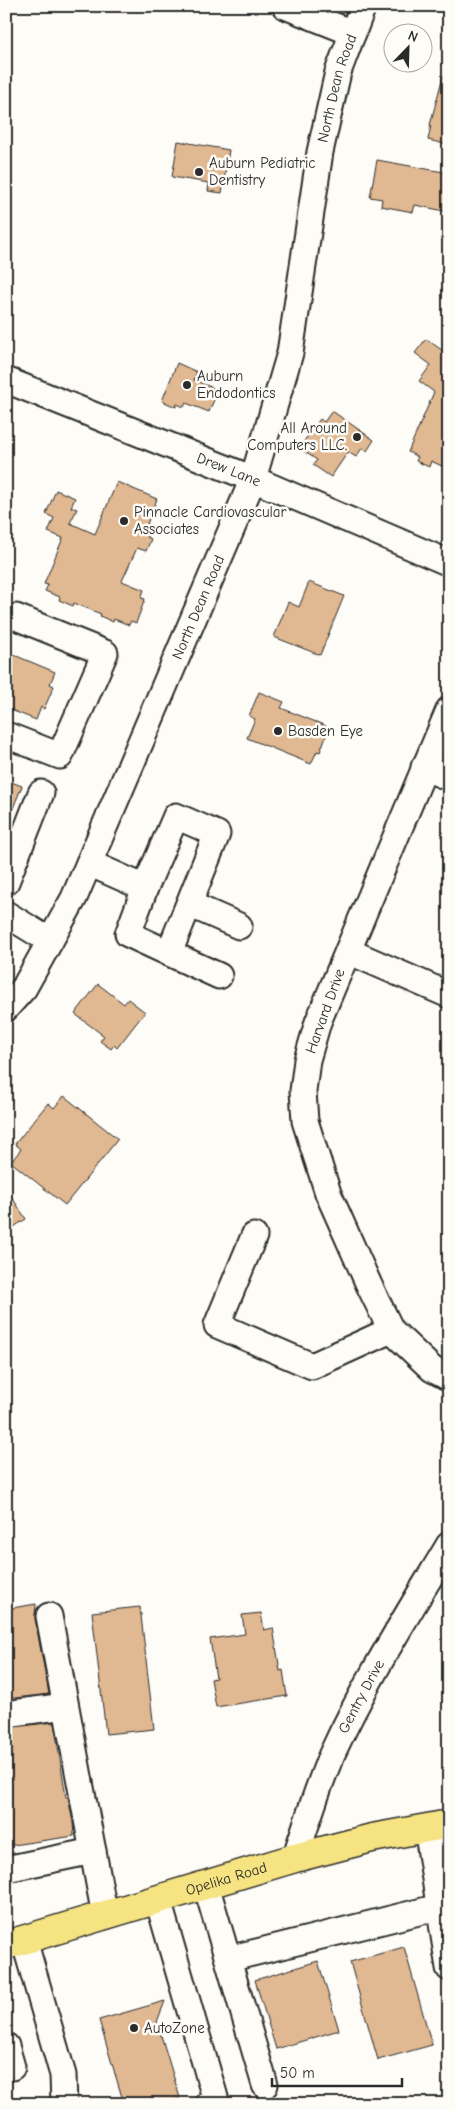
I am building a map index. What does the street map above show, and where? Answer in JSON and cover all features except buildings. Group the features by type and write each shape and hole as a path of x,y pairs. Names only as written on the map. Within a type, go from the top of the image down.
{"main road":[{"name":"Opelika Road","path":"15,1943 295,1858 372,1838 438,1826"}],"street":[{"path":"285,6 353,32"},
{"name":"North Dean Road","path":"6,1008 24,988 74,898 253,478 290,353 320,152 338,72 363,6"},
{"name":"Drew Lane","path":"6,380 253,478 449,563"},
{"path":"6,735 60,756 105,653 16,617"},
{"name":"Harvard Drive","path":"449,710 318,1022 307,1060 303,1091 305,1121 328,1193 368,1285 391,1330 432,1369 449,1378"},
{"path":"424,767 449,778"},
{"path":"6,882 41,792"},
{"path":"169,953 217,834 176,816 145,888 128,934 169,953 220,976"},
{"path":"89,863 145,888"},
{"path":"189,904 239,926"},
{"path":"6,914 50,940"},
{"path":"348,951 449,995"},
{"path":"254,1236 217,1325 312,1366 391,1330"},
{"name":"Gentry Drive","path":"295,1858 317,1790 333,1753 380,1662 449,1545"},
{"path":"49,1616 105,1916"},
{"path":"6,1714 65,1706"},
{"path":"438,1826 439,1906 449,1968"},
{"path":"6,1869 93,1851"},
{"path":"206,1885 264,2085"},
{"path":"158,1900 216,2101 208,2104"},
{"path":"228,1959 439,1906"},
{"path":"15,1943 62,2075 64,2104"},
{"path":"6,2046 12,2067 6,2068"}],"place":[{"name":"Auburn Pediatric Dentistry","path":"199,172"},
{"name":"Auburn Endodontics","path":"187,385"},
{"name":"All Around Computers LLC.","path":"357,437"},
{"name":"Pinnacle Cardiovascular Associates","path":"124,521"},
{"name":"Basden Eye","path":"278,731"},
{"name":"AutoZone","path":"134,2028"}]}
